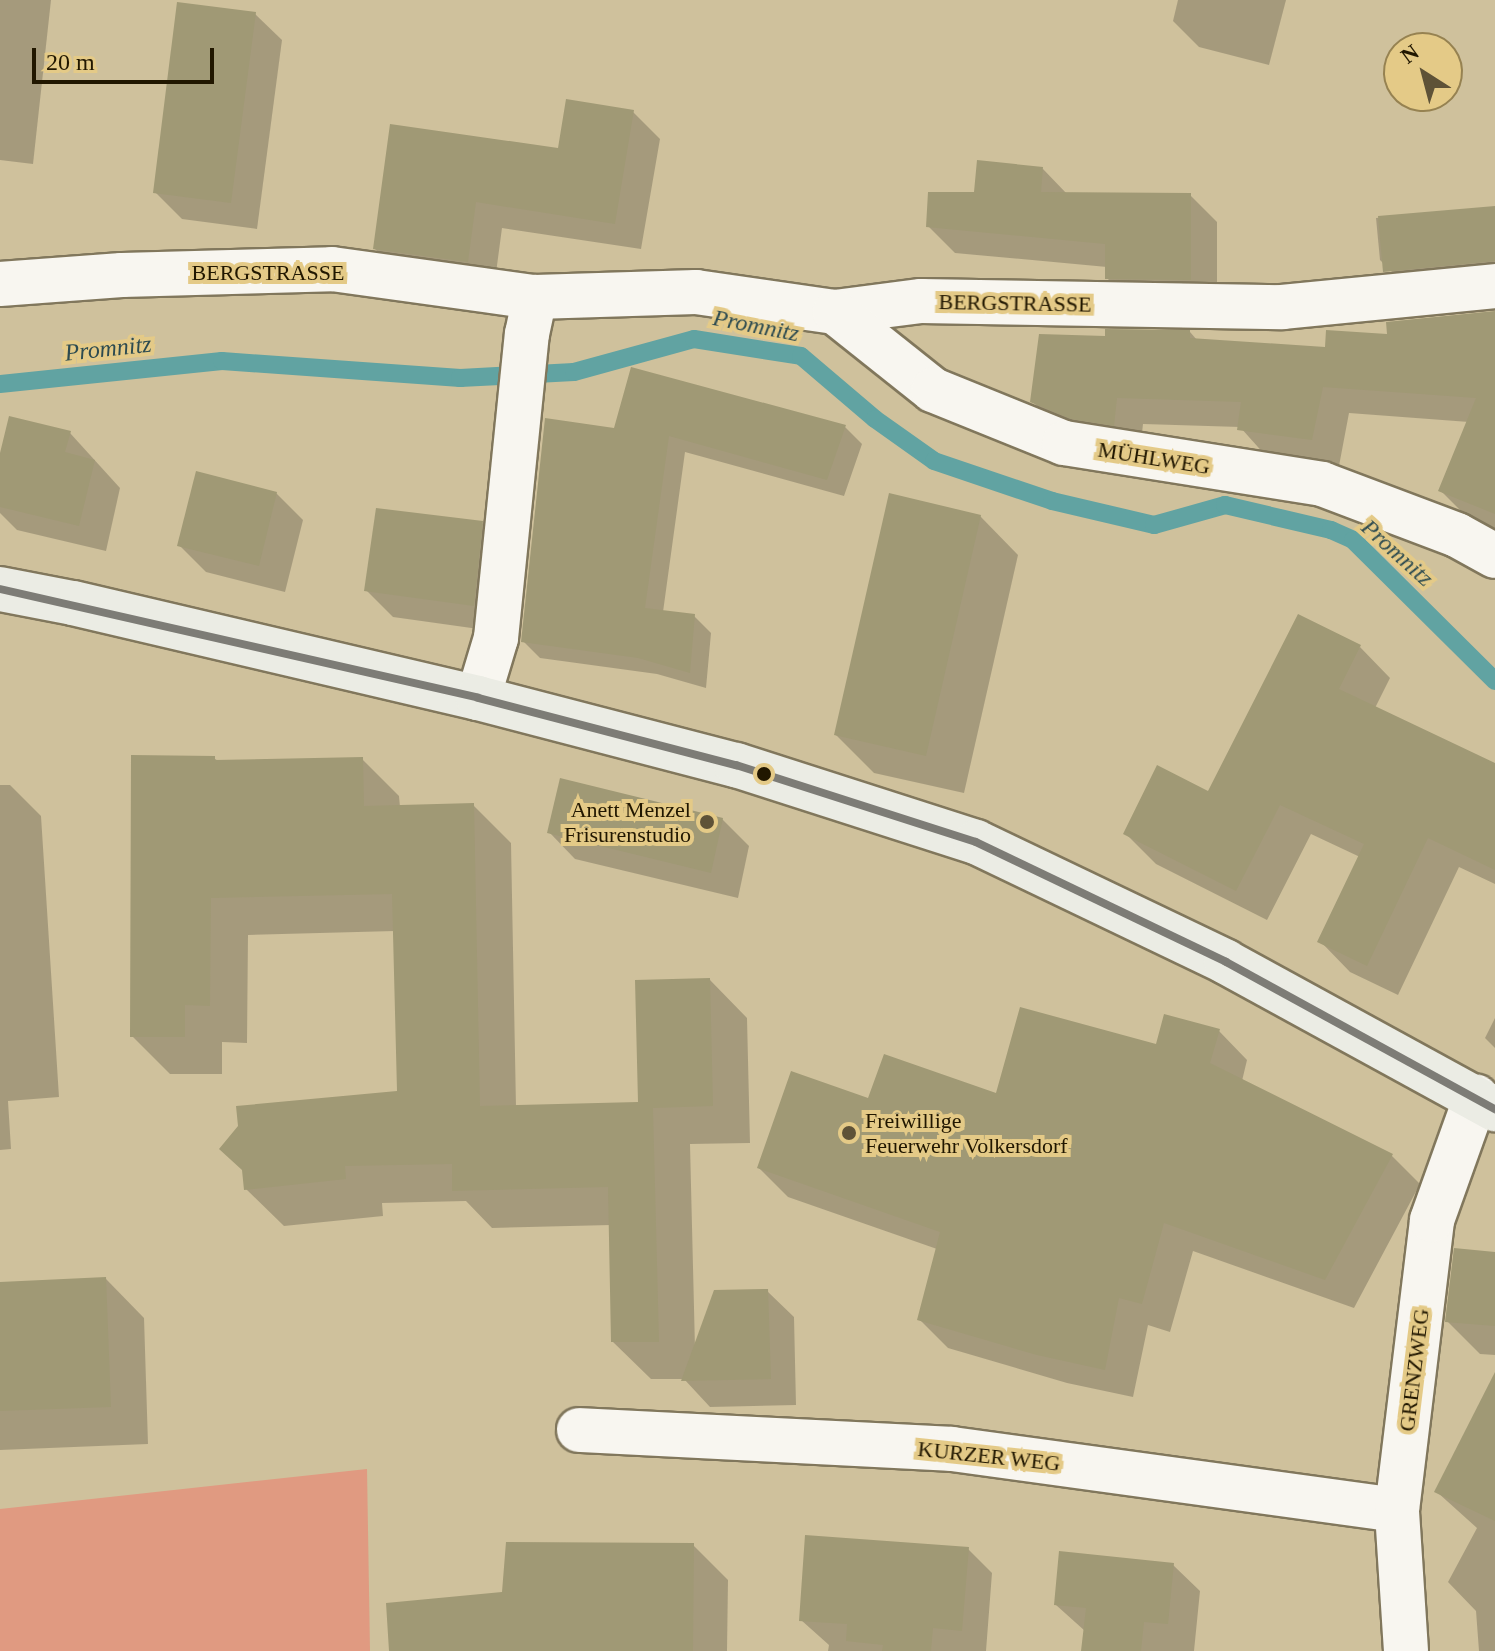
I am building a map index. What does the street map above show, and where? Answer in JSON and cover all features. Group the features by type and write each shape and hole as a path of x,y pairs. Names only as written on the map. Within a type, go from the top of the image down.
{"main road":[{"path":"0,589 73,603 478,698 736,765 976,842 1226,962 1486,1103"}],"street":[{"name":"BERGSTRASSE","path":"0,284 122,275 332,269 531,315 696,292 835,312 921,301 1282,307 1495,286"},
{"name":"MÜHLWEG","path":"835,312 933,390 1064,443 1322,484 1457,535 1495,556"},
{"path":"478,698 496,638 531,315"},
{"name":"GRENZWEG","path":"1406,1651 1397,1510 1432,1220 1486,1103"},
{"name":"KURZER WEG","path":"579,1430 952,1449 1397,1510"}],"shaded area":[{"path":"367,1469 370,1651 0,1651 0,1509"}],"building":[{"path":"177,2 256,12 231,203 153,193"},
{"path":"566,99 634,110 615,224 476,202 468,262 373,249 390,124 558,148"},
{"path":"977,160 1043,167 1041,192 1191,193 1191,280 1105,279 1105,244 926,227 928,192 974,192"},
{"path":"1495,206 1495,261 1383,272 1378,216"},
{"path":"1495,311 1495,514 1438,491 1476,398 1323,387 1312,440 1237,430 1241,402 1117,398 1114,426 1071,419 1030,402 1039,334 1105,336 1105,329 1190,330 1190,338 1325,347 1326,330 1387,334 1386,322"},
{"path":"631,367 846,425 827,480 669,436 645,608 695,614 690,673 638,658 521,642 545,418 614,428"},
{"path":"9,416 71,431 65,452 95,460 79,526 0,507 0,453"},
{"path":"196,471 277,492 259,566 177,546"},
{"path":"889,493 981,515 926,756 834,735"},
{"path":"376,508 483,521 474,606 364,591"},
{"path":"1298,614 1361,645 1339,689 1495,763 1495,870 1428,838 1367,966 1317,942 1364,844 1280,805 1236,891 1123,834 1157,765 1208,791"},
{"path":"131,755 215,756 215,760 363,757 364,806 474,803 480,1106 638,1102 635,980 710,978 713,1106 653,1108 659,1342 611,1342 608,1187 452,1191 452,1164 345,1166 346,1179 244,1190 242,1170 219,1149 238,1126 236,1106 397,1091 392,894 211,898 210,1006 185,1005 185,1037 130,1037"},
{"path":"560,778 723,818 711,873 547,833"},
{"path":"1020,1007 1156,1044 1164,1014 1220,1029 1210,1063 1393,1154 1325,1280 1164,1223 1142,1304 1119,1298 1105,1370 1037,1355 917,1320 940,1232 757,1168 791,1071 868,1098 884,1054 996,1093"},
{"path":"1454,1248 1495,1252 1495,1326 1445,1322"},
{"path":"106,1277 111,1407 0,1411 0,1282"},
{"path":"768,1289 771,1379 681,1381 714,1290"},
{"path":"1495,1372 1495,1521 1434,1492"},
{"path":"805,1535 969,1547 962,1631 933,1628 931,1651 882,1651 883,1645 846,1641 847,1624 799,1621"},
{"path":"506,1542 694,1543 693,1651 389,1651 386,1603 502,1592"},
{"path":"1059,1551 1174,1563 1168,1624 1144,1622 1141,1651 1081,1651 1086,1608 1054,1605"}],"waterway":[{"name":"Promnitz","path":"0,384 222,361 460,378 574,372 694,339 801,356 875,419 934,461 1052,501 1154,525 1225,505 1331,530 1353,540 1495,681"}],"transit line":[{"path":"0,589 478,698 736,765 976,842 1226,962 1495,1109"}],"place":[{"name":"Anett Menzel Frisurenstudio","path":"707,822"},
{"name":"Freiwillige Feuerwehr Volkersdorf","path":"849,1133"}]}
